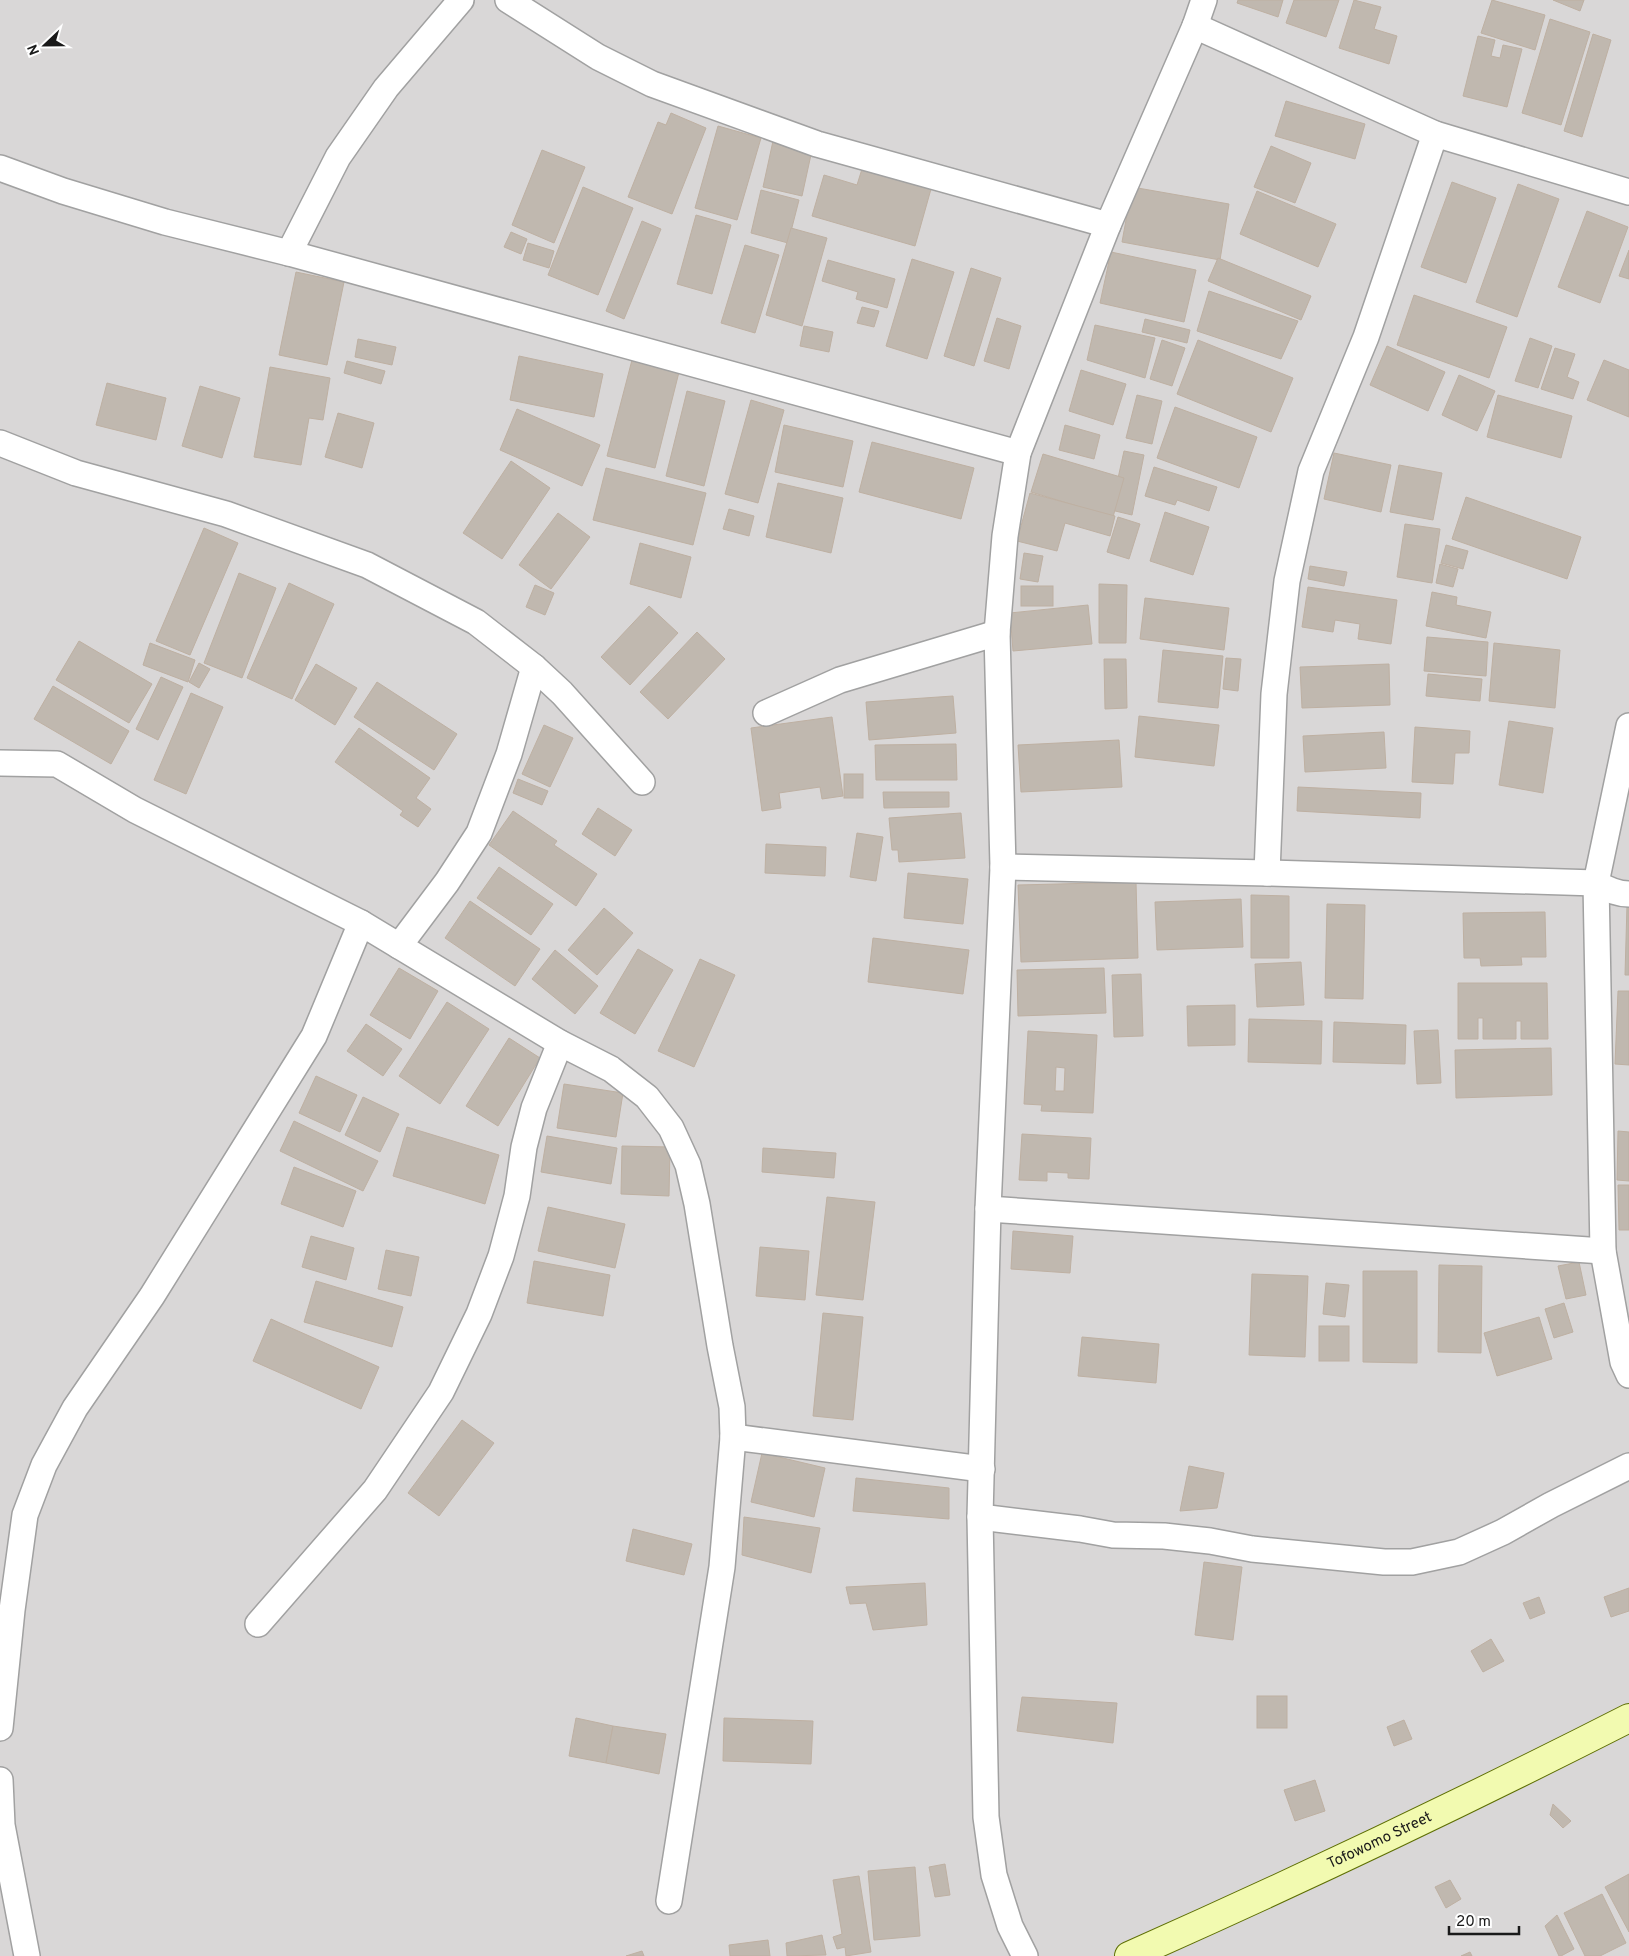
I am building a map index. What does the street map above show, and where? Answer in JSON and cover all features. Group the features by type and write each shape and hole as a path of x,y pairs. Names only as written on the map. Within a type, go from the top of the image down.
{"street":[{"path":"289,253 338,157 386,88 461,0"},
{"path":"508,0 598,57 652,84 817,144 1108,225"},
{"path":"1025,1956 1010,1926 994,1875 986,1817 980,1517 988,1209 1003,867 997,633 1005,536 1018,454 1108,225 1195,26 1204,0"},
{"path":"1195,26 1435,134 1629,192"},
{"path":"1267,873 1275,685 1287,581 1309,480 1366,336 1435,134"},
{"path":"0,168 63,191 165,222 289,253 1018,454"},
{"path":"0,443 76,474 226,514 367,565 476,622 534,667 562,693 642,782"},
{"path":"766,713 840,680 997,633"},
{"path":"399,946 447,882 479,833 509,754 534,667"},
{"path":"1629,726 1596,883 1603,1251 1623,1362 1629,1374"},
{"path":"0,763 57,764 135,810 361,923 560,1043 610,1069 647,1096 670,1128 688,1165 697,1204 720,1346 732,1406 733,1437 722,1567 669,1901"},
{"path":"1003,867 1596,883 1622,894 1629,894"},
{"path":"0,1728 2,1695 25,1515 44,1465 75,1408 152,1296 314,1036 361,923"},
{"path":"258,1624 375,1490 441,1392 479,1314 501,1256 516,1196 524,1147 534,1108 560,1043"},
{"path":"988,1209 1603,1251"},
{"path":"733,1437 982,1469"},
{"path":"980,1517 1113,1535 1164,1536 1210,1541 1252,1549 1384,1562 1412,1562 1459,1552 1494,1536 1629,1466"},
{"name":"Tofowomo Street","path":"1129,1956 1252,1901 1472,1798 1629,1718"},
{"path":"0,1780 2,1825 27,1956"}],"shaded area":[{"path":"0,0 1629,0 1629,1956 0,1956"}],"building":[{"path":"1238,0 1283,0 1278,17 1237,3"},
{"path":"1294,0 1339,0 1326,37 1286,23"},
{"path":"1354,0 1381,7 1374,29 1397,36 1389,64 1339,48"},
{"path":"1492,0 1545,15 1535,50 1481,33"},
{"path":"1553,0 1584,0 1580,11"},
{"path":"1550,19 1590,32 1561,125 1522,113"},
{"path":"1593,34 1611,40 1582,137 1564,131"},
{"path":"1478,36 1495,40 1491,56 1500,58 1503,45 1522,49 1507,107 1463,96"},
{"path":"1286,101 1365,124 1355,159 1275,136"},
{"path":"671,113 706,128 672,214 628,197 658,122 666,125"},
{"path":"718,126 761,138 737,220 695,208"},
{"path":"773,141 812,150 802,196 763,187"},
{"path":"1271,146 1311,163 1295,203 1254,187"},
{"path":"542,150 585,167 554,243 512,225"},
{"path":"862,169 931,189 915,246 812,216 824,175 857,185"},
{"path":"1452,182 1496,198 1466,283 1421,267"},
{"path":"1518,184 1559,199 1517,317 1476,302"},
{"path":"583,187 633,208 598,295 548,275"},
{"path":"1132,187 1229,204 1220,260 1122,242"},
{"path":"761,190 799,200 788,243 751,233"},
{"path":"1257,191 1336,224 1318,267 1240,234"},
{"path":"1587,211 1628,227 1600,303 1558,287"},
{"path":"696,215 731,225 712,294 677,284"},
{"path":"642,221 661,229 624,319 606,311"},
{"path":"791,228 827,238 802,326 766,315"},
{"path":"511,232 527,239 521,254 504,247"},
{"path":"528,243 554,251 549,268 523,260"},
{"path":"745,245 779,255 755,333 721,323"},
{"path":"1629,250 1629,279 1619,276"},
{"path":"1111,252 1196,270 1184,322 1100,303"},
{"path":"1218,258 1311,296 1301,320 1208,281"},
{"path":"912,259 954,272 927,359 886,346"},
{"path":"828,260 895,279 887,308 856,299 858,292 822,281"},
{"path":"971,268 1001,278 974,366 944,356"},
{"path":"296,272 344,282 327,365 279,355"},
{"path":"1209,291 1298,321 1281,359 1197,331"},
{"path":"1414,295 1507,327 1489,378 1397,345"},
{"path":"862,307 879,311 874,327 857,323"},
{"path":"997,318 1021,326 1009,369 984,361"},
{"path":"1145,319 1190,330 1187,343 1142,332"},
{"path":"1095,325 1155,338 1145,378 1087,360"},
{"path":"804,326 833,332 829,352 800,346"},
{"path":"1530,338 1552,346 1538,388 1515,381"},
{"path":"358,339 396,347 392,365 355,357"},
{"path":"1162,340 1185,348 1172,386 1150,379"},
{"path":"1198,340 1293,378 1271,432 1177,394"},
{"path":"1387,346 1445,372 1428,411 1370,385"},
{"path":"1555,348 1575,354 1567,377 1579,382 1573,399 1541,389"},
{"path":"519,356 603,374 594,417 510,400"},
{"path":"632,360 679,372 655,468 607,456"},
{"path":"1604,360 1629,370 1629,417 1587,400"},
{"path":"347,361 385,371 381,384 344,373"},
{"path":"270,367 330,378 323,420 309,418 301,465 254,457"},
{"path":"1081,370 1126,384 1113,425 1069,411"},
{"path":"1459,375 1495,391 1477,431 1442,415"},
{"path":"107,383 166,398 156,440 96,425"},
{"path":"200,386 240,398 222,458 182,446"},
{"path":"687,391 725,401 704,486 666,476"},
{"path":"1137,395 1162,401 1152,444 1126,438"},
{"path":"1498,395 1572,416 1561,458 1487,437"},
{"path":"751,400 784,410 758,503 725,494"},
{"path":"1175,407 1257,437 1239,488 1157,458"},
{"path":"517,409 600,445 582,486 500,450"},
{"path":"338,413 374,423 362,468 325,457"},
{"path":"784,425 853,441 843,487 775,472"},
{"path":"1065,425 1100,435 1094,459 1059,450"},
{"path":"872,442 974,468 961,519 859,492"},
{"path":"1124,451 1144,455 1132,515 1111,510"},
{"path":"1334,453 1391,465 1381,512 1324,499"},
{"path":"1043,454 1124,478 1113,517 1031,492"},
{"path":"511,461 550,488 502,559 463,533"},
{"path":"1399,465 1442,473 1433,520 1390,512"},
{"path":"1154,467 1217,487 1209,511 1177,500 1175,505 1145,496"},
{"path":"606,468 706,493 693,545 593,520"},
{"path":"778,483 843,498 831,553 766,537"},
{"path":"1030,493 1115,516 1110,536 1065,523 1057,551 1017,541"},
{"path":"1466,497 1581,537 1567,579 1452,539"},
{"path":"729,509 754,516 749,536 723,529"},
{"path":"1165,512 1209,527 1193,575 1150,561"},
{"path":"558,513 590,537 551,589 519,565"},
{"path":"1118,517 1140,524 1129,559 1107,552"},
{"path":"1405,524 1440,529 1432,583 1397,577"},
{"path":"204,528 238,543 190,655 156,641"},
{"path":"640,543 691,557 681,598 630,584"},
{"path":"1446,545 1468,551 1463,569 1441,563"},
{"path":"1024,553 1043,556 1038,582 1020,579"},
{"path":"1440,564 1458,569 1453,587 1436,583"},
{"path":"1310,566 1347,572 1344,586 1308,579"},
{"path":"239,573 276,588 242,678 204,663"},
{"path":"289,583 334,604 292,699 247,678"},
{"path":"1099,584 1127,585 1126,643 1099,643"},
{"path":"535,585 554,593 545,615 526,607"},
{"path":"1021,586 1053,586 1053,606 1021,606"},
{"path":"1308,587 1397,600 1391,644 1358,639 1360,624 1335,620 1333,632 1302,627"},
{"path":"1432,592 1457,597 1456,605 1491,612 1486,638 1426,626"},
{"path":"1145,598 1229,608 1224,650 1140,639"},
{"path":"1088,605 1092,644 1013,651 1010,613"},
{"path":"649,606 678,633 630,685 601,657"},
{"path":"697,632 725,659 668,719 640,692"},
{"path":"1427,637 1488,642 1486,676 1424,671"},
{"path":"79,641 152,684 129,723 56,680"},
{"path":"150,643 195,660 188,682 143,665"},
{"path":"1494,643 1560,650 1555,708 1489,701"},
{"path":"1163,650 1223,656 1218,708 1158,702"},
{"path":"1226,658 1241,659 1238,691 1223,689"},
{"path":"1104,659 1126,659 1127,708 1105,709"},
{"path":"199,663 210,669 199,688 189,682"},
{"path":"316,664 357,688 335,725 295,700"},
{"path":"1389,664 1390,705 1302,708 1300,667"},
{"path":"1428,674 1482,679 1480,701 1426,696"},
{"path":"161,677 183,687 158,740 136,729"},
{"path":"377,682 457,734 434,770 354,717"},
{"path":"53,686 129,731 111,764 34,719"},
{"path":"191,693 223,707 186,794 154,780"},
{"path":"953,696 956,733 869,740 866,702"},
{"path":"1139,716 1219,725 1214,766 1135,757"},
{"path":"832,717 843,796 822,799 820,787 779,793 781,808 762,811 751,728"},
{"path":"1509,721 1553,728 1543,793 1499,785"},
{"path":"544,725 573,738 550,787 522,774"},
{"path":"1415,727 1470,731 1469,753 1455,753 1453,784 1412,782"},
{"path":"359,728 430,778 416,798 431,809 418,827 400,815 403,811 335,762"},
{"path":"1384,732 1386,768 1305,772 1303,736"},
{"path":"1119,740 1122,787 1021,792 1018,745"},
{"path":"956,744 957,780 876,780 875,745"},
{"path":"844,774 863,774 863,798 844,798"},
{"path":"518,779 548,791 542,805 513,793"},
{"path":"1298,787 1421,793 1420,818 1297,811"},
{"path":"883,792 949,792 949,807 884,808"},
{"path":"598,808 632,830 615,856 582,834"},
{"path":"513,811 557,841 554,845 597,874 576,906 489,845"},
{"path":"961,813 965,858 899,862 898,850 892,850 889,818"},
{"path":"857,833 883,837 876,881 850,877"},
{"path":"766,844 826,847 825,876 765,873"},
{"path":"499,867 553,904 531,935 477,898"},
{"path":"908,873 968,879 963,924 904,918"},
{"path":"1136,882 1138,958 1021,962 1018,885"},
{"path":"1251,895 1289,896 1289,958 1251,958"},
{"path":"1241,899 1243,947 1157,950 1155,902"},
{"path":"470,901 540,949 515,986 445,938"},
{"path":"1327,904 1365,905 1363,999 1325,998"},
{"path":"1627,905 1629,905 1629,975 1625,975"},
{"path":"604,908 633,933 597,975 568,950"},
{"path":"1545,912 1546,957 1521,957 1522,965 1481,966 1480,958 1464,958 1463,913"},
{"path":"873,938 969,950 963,994 868,982"},
{"path":"638,949 673,970 635,1034 600,1013"},
{"path":"555,950 598,986 575,1014 532,979"},
{"path":"700,959 735,975 694,1067 658,1051"},
{"path":"1301,962 1304,1005 1257,1007 1255,964"},
{"path":"399,968 438,991 410,1039 370,1015"},
{"path":"1104,968 1106,1013 1018,1016 1017,970"},
{"path":"1141,974 1143,1036 1114,1037 1112,975"},
{"path":"1458,983 1547,983 1548,1039 1521,1039 1521,1021 1516,1021 1516,1039 1483,1039 1483,1018 1478,1018 1478,1039 1458,1039"},
{"path":"1618,991 1629,991 1629,1065 1615,1064"},
{"path":"447,1002 489,1029 440,1104 399,1076"},
{"path":"1235,1005 1235,1045 1188,1046 1187,1006"},
{"path":"1249,1019 1322,1021 1321,1064 1248,1062"},
{"path":"1334,1022 1406,1025 1405,1064 1333,1062"},
{"path":"366,1024 402,1049 383,1076 347,1051"},
{"path":"1438,1030 1441,1083 1417,1084 1414,1031"},
{"path":"1028,1031 1097,1035 1093,1113 1041,1111 1042,1105 1024,1104","holes":["1056,1067 1065,1068 1064,1091 1055,1091"]},
{"path":"509,1038 540,1058 498,1126 466,1106"},
{"path":"1551,1048 1552,1095 1456,1098 1455,1050"},
{"path":"316,1076 357,1095 340,1132 299,1113"},
{"path":"564,1084 623,1093 616,1137 557,1128"},
{"path":"363,1097 399,1114 380,1152 345,1135"},
{"path":"294,1121 378,1161 363,1191 280,1151"},
{"path":"407,1127 499,1155 485,1204 393,1176"},
{"path":"1618,1131 1629,1132 1629,1181 1617,1180"},
{"path":"1022,1134 1091,1138 1089,1179 1068,1178 1068,1173 1047,1172 1047,1181 1019,1180"},
{"path":"547,1136 617,1148 611,1184 541,1172"},
{"path":"622,1146 670,1147 669,1196 621,1194"},
{"path":"763,1148 836,1153 834,1178 762,1172"},
{"path":"294,1167 356,1191 343,1227 281,1204"},
{"path":"1618,1185 1629,1185 1629,1230 1619,1230"},
{"path":"827,1197 875,1202 863,1300 816,1295"},
{"path":"548,1207 625,1224 615,1268 538,1251"},
{"path":"1013,1231 1073,1236 1070,1273 1011,1269"},
{"path":"311,1236 354,1248 346,1280 302,1267"},
{"path":"760,1247 809,1251 805,1300 756,1296"},
{"path":"386,1250 419,1257 411,1296 378,1289"},
{"path":"534,1261 610,1275 603,1316 527,1303"},
{"path":"1579,1262 1586,1295 1566,1299 1558,1266"},
{"path":"1439,1265 1482,1266 1481,1353 1438,1352"},
{"path":"1363,1271 1417,1271 1417,1363 1363,1362"},
{"path":"1252,1274 1308,1276 1305,1357 1249,1355"},
{"path":"316,1281 403,1307 392,1347 304,1322"},
{"path":"1326,1283 1349,1285 1345,1317 1323,1314"},
{"path":"1564,1303 1573,1332 1554,1338 1545,1309"},
{"path":"823,1313 863,1317 853,1420 813,1416"},
{"path":"1539,1317 1552,1359 1497,1376 1484,1333"},
{"path":"271,1319 379,1367 361,1409 253,1361"},
{"path":"1319,1326 1349,1326 1349,1361 1319,1361"},
{"path":"1082,1337 1159,1344 1156,1383 1078,1376"},
{"path":"462,1420 494,1443 439,1516 408,1493"},
{"path":"762,1453 825,1468 814,1517 751,1502"},
{"path":"1189,1466 1224,1473 1217,1508 1180,1511"},
{"path":"856,1478 949,1488 949,1519 853,1511"},
{"path":"744,1517 820,1528 811,1573 742,1555"},
{"path":"633,1529 692,1544 684,1575 626,1561"},
{"path":"1204,1562 1242,1567 1233,1640 1195,1635"},
{"path":"925,1583 927,1625 873,1630 866,1603 850,1604 846,1587"},
{"path":"1629,1588 1629,1611 1611,1617 1604,1597"},
{"path":"1539,1597 1545,1613 1530,1619 1523,1603"},
{"path":"1491,1639 1504,1661 1483,1672 1471,1651"},
{"path":"1257,1696 1287,1696 1287,1728 1257,1728"},
{"path":"1022,1697 1117,1703 1113,1743 1017,1731"},
{"path":"576,1718 613,1726 606,1763 569,1756"},
{"path":"724,1718 813,1721 811,1764 723,1761"},
{"path":"1404,1720 1412,1739 1394,1746 1387,1727"},
{"path":"613,1726 666,1734 659,1774 606,1763"},
{"path":"1315,1780 1325,1811 1295,1821 1284,1790"},
{"path":"1553,1804 1571,1821 1563,1828 1550,1815"},
{"path":"945,1864 950,1895 935,1897 929,1867"},
{"path":"915,1867 920,1936 874,1940 868,1871"},
{"path":"1629,1874 1629,1932 1605,1887"},
{"path":"859,1876 871,1952 846,1956 845,1947 837,1949 833,1937 842,1934 833,1880"},
{"path":"1450,1880 1461,1899 1446,1908 1435,1887"},
{"path":"1602,1894 1626,1943 1600,1956 1585,1956 1564,1913"},
{"path":"1557,1915 1574,1949 1561,1956 1559,1956 1545,1926"},
{"path":"822,1935 826,1955 787,1956 786,1943"},
{"path":"768,1940 770,1956 730,1956 729,1945"},
{"path":"642,1951 644,1956 626,1956"},
{"path":"1470,1952 1472,1956 1461,1956"}]}
